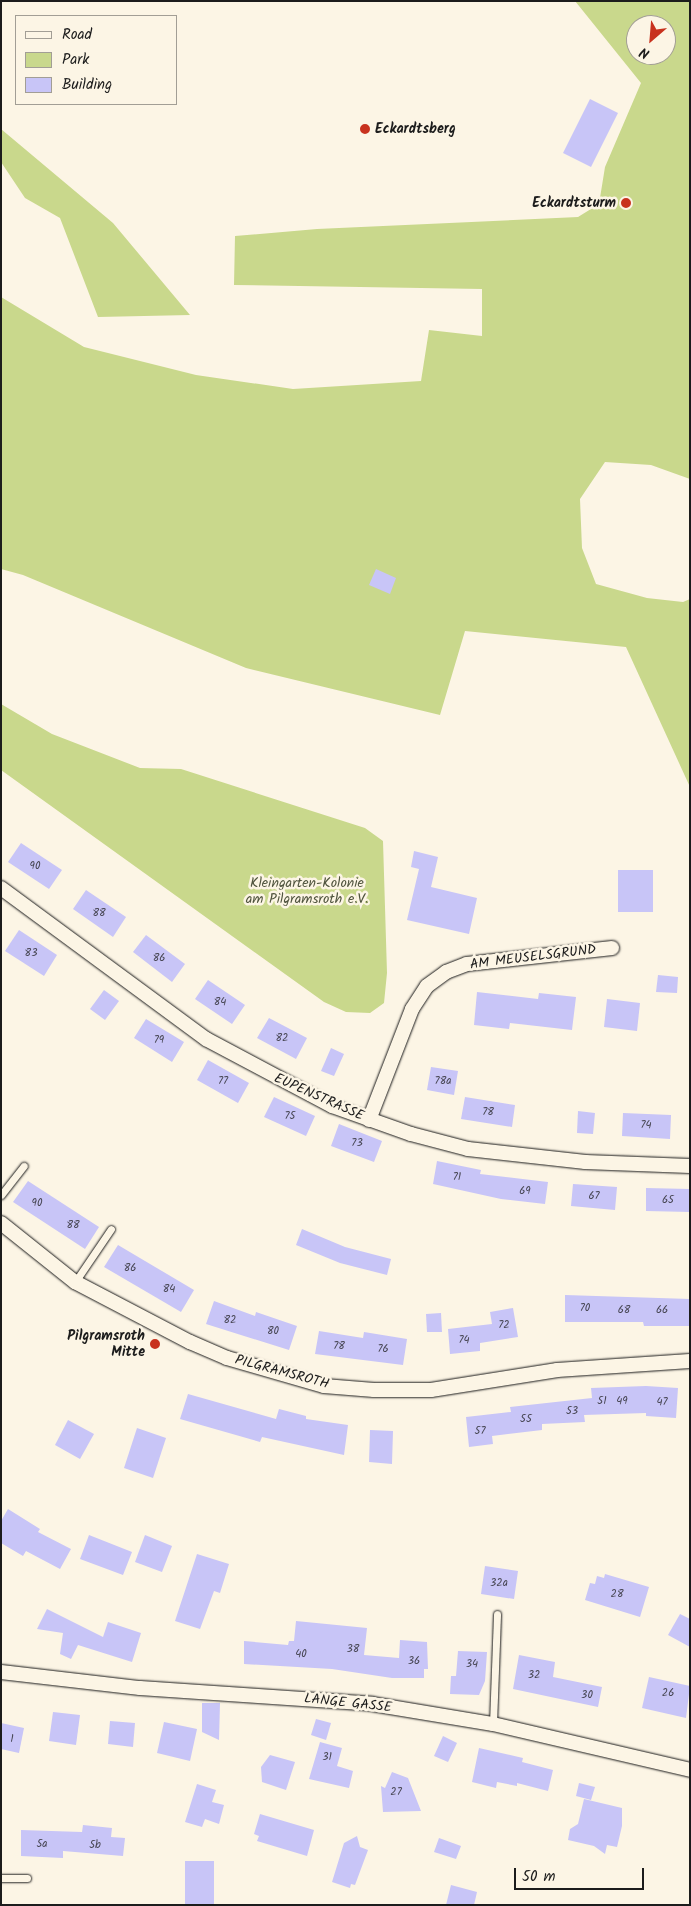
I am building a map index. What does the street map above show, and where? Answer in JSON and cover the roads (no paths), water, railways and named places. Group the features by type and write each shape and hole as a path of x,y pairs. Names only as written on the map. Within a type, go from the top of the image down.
{"street":[{"name":"EUPENSTRASSE","path":"1,888 206,1039 269,1075 370,1120 430,1139 496,1153 585,1162 690,1166"},
{"name":"AM MEUSELSGRUND","path":"370,1120 412,1008 427,986 446,972 467,964 612,948"},
{"name":"PILGRAMSROTH","path":"1,1223 75,1282 227,1358 324,1386 374,1390 431,1390 557,1370 690,1361"},
{"name":"LANGE GASSE","path":"4,1677 372,1704 493,1724 690,1770"}],"lane":[{"path":"1,1195 24,1166"},
{"path":"75,1282 111,1229"},
{"path":"493,1724 497,1614"},
{"path":"1,1878 26,1878"}],"place":[{"name":"Eckardtsberg","path":"365,129"},
{"name":"Eckardtsturm","path":"626,203"},
{"name":"Pilgramsroth Mitte","path":"155,1344"}],"park label":[{"name":"Kleingarten-Kolonie am Pilgramsroth e.V.","path":"307,892"}]}
